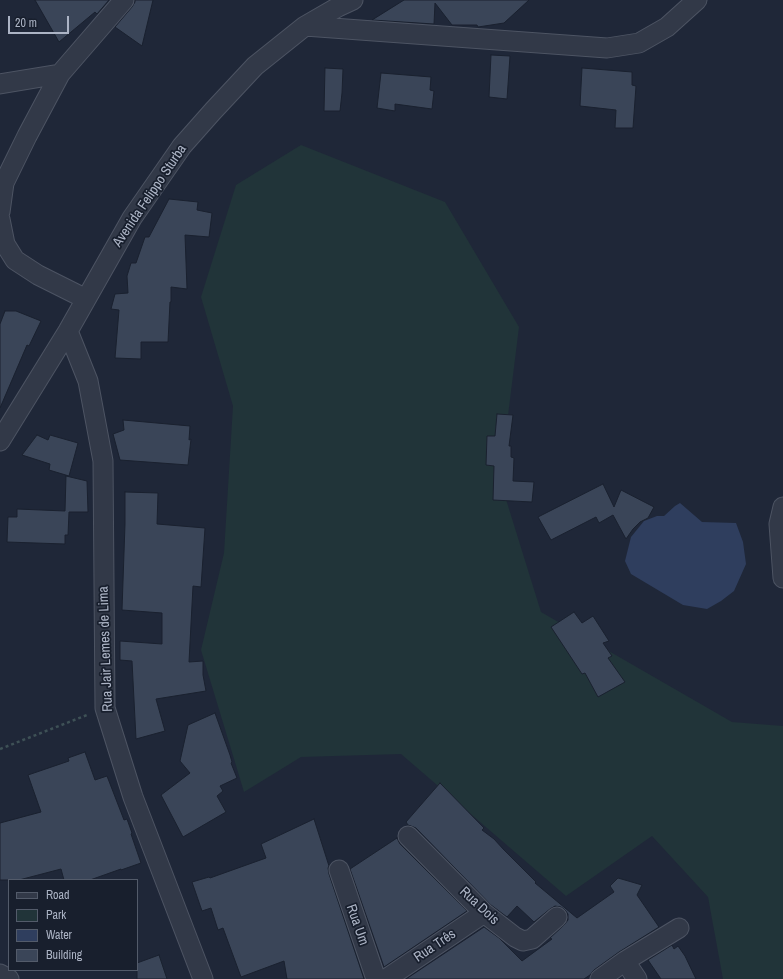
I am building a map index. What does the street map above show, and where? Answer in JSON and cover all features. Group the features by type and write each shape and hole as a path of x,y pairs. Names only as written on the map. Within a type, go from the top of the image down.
{"street":[{"path":"0,212 4,182 60,74 124,0"},
{"name":"Avenida Felippo Sturba","path":"0,441 68,331 132,218 182,146 255,66 305,26 353,0"},
{"path":"305,26 607,48 639,43 667,27 697,0"},
{"path":"0,84 60,74"},
{"path":"0,219 5,244 15,260 38,275 86,299"},
{"name":"Rua Jair Lemes de Lima","path":"68,331 88,381 103,461 105,708 133,797 203,979"},
{"path":"783,506 779,524 783,578"},
{"name":"Rua Dois","path":"408,836 484,913 523,941 532,940 557,917"},
{"name":"Rua Um","path":"339,870 376,979"},
{"name":"Rua Três","path":"386,979 484,913"},
{"path":"600,979 625,961 679,928"},
{"path":"625,961 637,979"},
{"path":"0,974 9,979"}],"path":[{"path":"0,749 105,708"}],"green space":[{"path":"301,145 445,202 519,327 500,480 541,612 732,722 783,726 783,979 723,979 708,897 652,836 566,896 401,754 301,757 244,792 201,650 224,553 233,406 201,297 236,185"}],"water":[{"path":"680,503 702,522 736,523 743,542 746,564 734,591 707,609 683,605 631,574 625,561 631,537 644,521 657,516 664,516"}],"building":[{"path":"35,0 109,0 97,14 95,12 59,42"},
{"path":"135,0 153,0 142,46 115,27 132,7"},
{"path":"404,0 529,0 504,23 478,27 477,25 452,25 435,3 434,24 372,20"},
{"path":"491,55 510,56 507,99 489,97"},
{"path":"325,68 343,69 340,111 324,111"},
{"path":"582,68 632,72 632,85 636,86 633,128 615,128 616,110 580,106"},
{"path":"381,73 431,77 430,90 434,91 432,109 395,104 395,111 377,108"},
{"path":"169,199 198,202 197,210 212,213 209,237 185,235 187,289 171,287 168,342 141,342 141,359 115,358 119,310 111,309 115,294 128,293 127,276 131,263 136,263 145,237 149,237"},
{"path":"5,311 16,311 41,321 29,346 27,345 0,408 0,324"},
{"path":"497,414 513,415 509,446 511,446 511,457 514,458 513,481 534,482 532,502 493,500 494,466 486,465 487,436 495,436"},
{"path":"123,420 190,426 189,440 191,439 188,465 120,460 113,434 124,430"},
{"path":"37,435 48,440 50,435 78,443 69,476 49,470 50,464 22,455"},
{"path":"66,476 87,481 88,512 69,512 68,535 65,535 65,544 7,542 8,517 17,517 17,509 65,511"},
{"path":"603,484 614,507 621,490 654,507 648,518 640,522 626,539 613,515 599,523 596,517 551,540 538,517"},
{"path":"125,492 158,493 157,524 205,528 201,587 193,586 189,662 203,661 203,675 206,691 156,699 165,731 136,739 132,661 120,660 120,641 162,644 162,613 122,610"},
{"path":"574,612 582,623 593,616 609,641 603,643 612,656 608,658 625,682 598,697 585,673 582,674 551,627"},
{"path":"215,713 237,778 220,786 223,791 217,796 226,812 183,837 161,795 190,773 180,761 188,725"},
{"path":"85,752 95,780 107,776 124,820 127,819 141,863 93,879 64,879 61,869 23,879 0,880 0,823 41,812 28,775 69,761 68,758"},
{"path":"440,783 484,828 482,830 494,839 536,882 535,883 577,918 614,892 610,886 618,878 642,885 637,895 659,927 619,952 584,979 406,979 484,927 499,938 522,961 552,939 550,938 568,920 568,914 565,910 561,907 555,906 534,922 517,906 507,917 491,905 416,828 408,825 406,822"},
{"path":"314,819 329,866 329,874 364,979 287,979 284,961 241,977 223,928 218,930 211,908 202,911 192,882 210,878 266,858 261,844"},
{"path":"397,838 400,844 467,911 384,967 350,869"},
{"path":"672,945 674,949 678,946 685,956 696,979 661,979 648,960"},
{"path":"159,955 167,979 137,979 138,963"}]}
